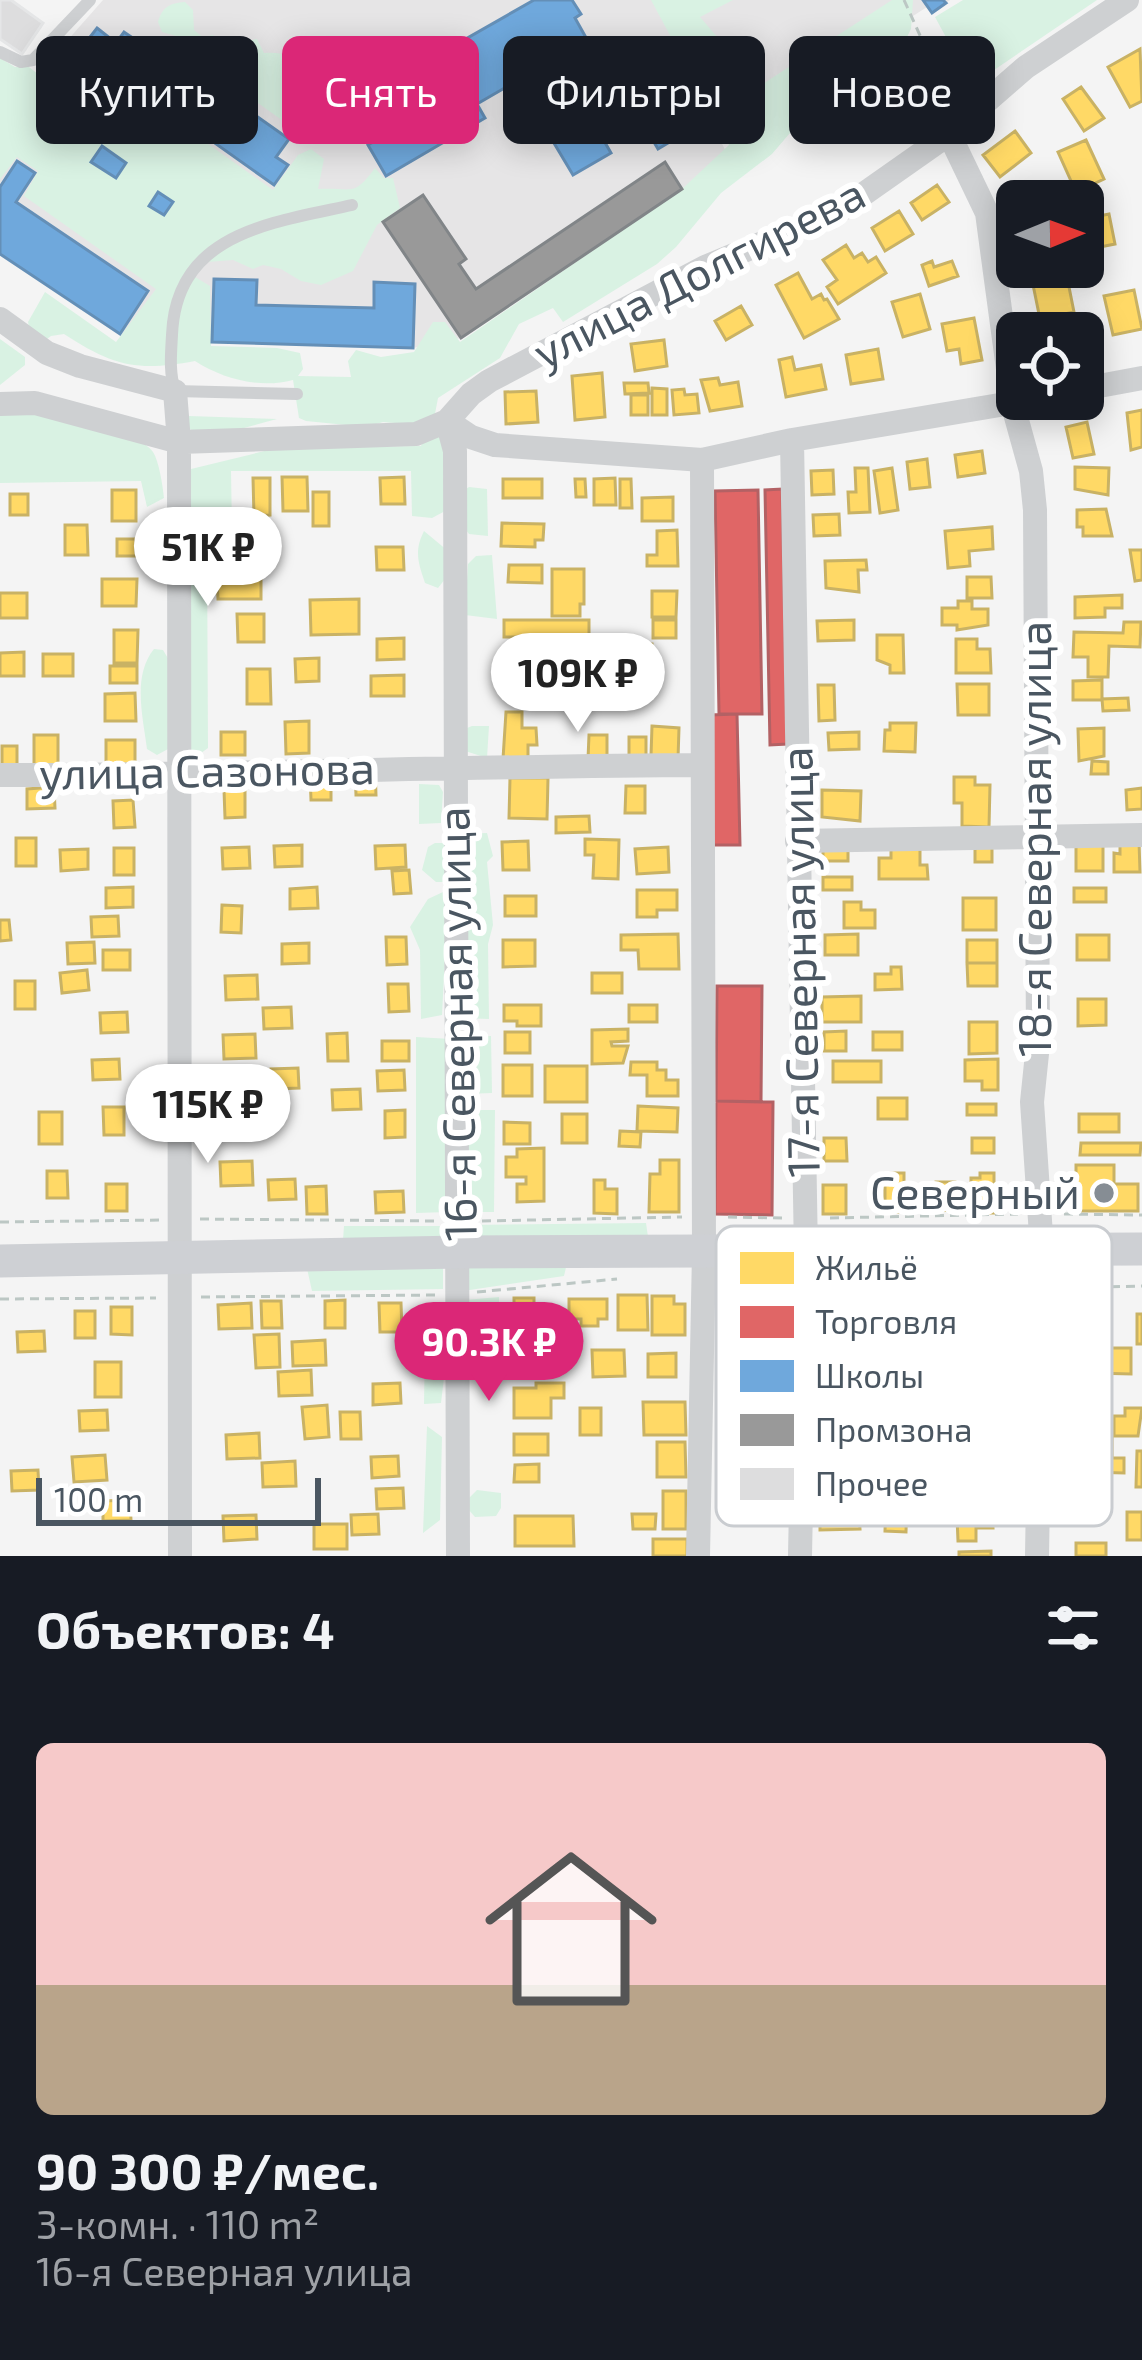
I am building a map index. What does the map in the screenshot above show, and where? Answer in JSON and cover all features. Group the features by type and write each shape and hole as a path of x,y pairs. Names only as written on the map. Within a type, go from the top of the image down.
{"street":[{"name":"улица Долгирева","path":"995,94 1026,67 1127,0"},
{"name":"улица Долгирева","path":"448,422 489,381 705,267 838,212 936,144"},
{"name":"18-я Северная улица","path":"955,144 987,213 1006,312"},
{"path":"0,320 47,353 80,367 175,391 179,442 180,1556"},
{"path":"1104,385 1142,378"},
{"path":"0,404 35,403 179,442 416,434 448,422 495,445 702,460 791,440 996,407"},
{"name":"18-я Северная улица","path":"1026,420 1035,510 1038,1044 1032,1102 1040,1226"},
{"name":"16-я Северная улица","path":"448,422 455,452 458,1556"},
{"name":"17-я Северная улица","path":"791,440 806,1226"},
{"path":"698,1556 704,1252 702,460"},
{"name":"улица Сазонова","path":"0,775 702,765"},
{"path":"796,841 1142,835"},
{"path":"0,1261 178,1258 459,1237 716,1252"},
{"path":"1112,1249 1142,1249"},
{"name":"17-я Северная улица","path":"800,1556 801,1526"},
{"name":"18-я Северная улица","path":"1037,1526 1037,1556"}],"lane":[{"path":"0,52 21,62 33,60 90,0"},
{"path":"297,394 175,391 170,377 173,307 184,278 207,254 248,232 352,206"}],"path":[{"path":"904,0 920,36"},
{"path":"0,1222 178,1220 459,1237 703,1217 1142,1215"},
{"path":"0,1299 459,1294 634,1278"},
{"path":"1112,1287 1142,1286"},
{"path":"703,1290 716,1290"}],"shaded area":[{"path":"103,0 950,0 932,13 927,7 882,36 789,36 789,96 765,111 765,36 503,36 503,144 722,144 730,159 461,338 413,348 137,344 0,254 0,135 36,79 36,144 258,144 258,36 71,36"}],"green space":[{"path":"651,0 733,0 700,17 716,36 670,36"},
{"path":"892,0 913,0 908,36 837,36"},
{"path":"963,0 1097,0 995,69 995,36 945,36 935,17"},
{"path":"185,2 193,10 194,30 202,36 162,32 158,22 171,5"},
{"path":"258,41 264,53 282,54 282,120 258,104"},
{"path":"0,58 36,72 36,144 208,144 273,190 298,155 311,149 324,159 318,189 357,187 375,168 384,178 393,178 400,208 377,225 353,271 321,285 301,281 281,269 263,265 253,269 233,260 207,262 195,277 210,286 211,346 300,353 303,369 298,376 351,377 348,361 356,350 381,357 414,352 433,322 445,322 460,342 682,189 729,145 765,144 765,83 789,67 789,134 772,154 721,193 657,264 563,322 553,308 519,324 500,358 438,398 434,419 417,425 383,422 366,427 306,421 299,418 293,380 242,381 195,361 126,364 64,334 39,345 31,336 28,322 45,292 116,342 156,289 24,196 38,171 17,157 0,179"},
{"path":"0,339 25,357 25,365 0,385"},
{"path":"0,409 86,423 144,444 155,456 164,498 147,507 141,481 0,483"},
{"path":"189,416 277,419 211,433 189,429"},
{"path":"431,433 446,440 447,510 432,518 412,516 411,471 231,471 232,530 207,541 208,748 197,756 187,749 191,469 277,448 421,446"},
{"path":"469,487 487,489 488,536 469,534 463,526 461,492"},
{"path":"424,531 448,551 449,574 438,588 425,583 420,569 418,551"},
{"path":"492,555 497,619 465,615 468,564 476,556"},
{"path":"154,649 163,650 169,660 168,749 157,755 147,749 141,697 143,672"},
{"path":"472,726 489,726 487,758 459,749"},
{"path":"419,784 439,785 443,792 441,823 419,824"},
{"path":"487,833 493,856 487,862 493,925 488,944 489,1019 462,1018 461,834"},
{"path":"448,843 446,882 436,882 422,870 428,847"},
{"path":"443,892 448,896 442,1015 421,1019 420,950 410,927 428,899"},
{"path":"491,1036 492,1093 465,1094 464,1037"},
{"path":"416,1037 451,1039 448,1212 416,1213"},
{"path":"464,1110 495,1110 494,1212 464,1212"},
{"path":"646,1223 648,1237 464,1237 464,1225"},
{"path":"344,1226 448,1226 448,1238 343,1240"},
{"path":"464,1259 568,1259 564,1276 463,1291"},
{"path":"443,1263 443,1289 312,1291 306,1264"},
{"path":"499,1297 499,1323 465,1326 465,1300"},
{"path":"495,1338 495,1363 475,1364 469,1359 468,1341"},
{"path":"448,1343 441,1403 424,1404 425,1344"},
{"path":"427,1426 442,1437 440,1520 423,1533"},
{"path":"477,1490 501,1493 496,1516 475,1517 468,1509 468,1499"}],"building: Жильё":[{"path":"1140,49 1142,101 1130,107 1108,67"},
{"path":"1081,87 1104,118 1084,131 1063,99"},
{"path":"1015,131 1031,153 1000,177 983,155"},
{"path":"1086,140 1104,179 1071,180 1058,152"},
{"path":"937,185 949,202 922,220 911,203"},
{"path":"899,211 913,234 885,251 872,228"},
{"path":"1109,214 1115,244 1104,246 1104,215"},
{"path":"846,245 854,258 862,253 868,262 876,257 886,273 838,304 827,287 837,280 823,260"},
{"path":"932,261 934,267 952,261 958,276 929,286 922,265"},
{"path":"798,273 812,299 821,294 839,319 804,338 776,285"},
{"path":"1034,288 1069,288 1074,312 1039,312"},
{"path":"1134,290 1142,329 1113,335 1104,296"},
{"path":"920,294 930,329 903,337 892,302"},
{"path":"741,306 752,325 726,340 715,321"},
{"path":"974,318 982,360 961,364 959,349 947,351 942,324"},
{"path":"664,340 667,366 635,371 631,344"},
{"path":"878,349 883,379 851,384 846,355"},
{"path":"792,357 795,370 821,365 826,389 786,397 779,360"},
{"path":"602,373 605,417 575,420 572,376"},
{"path":"718,378 720,385 738,382 742,406 710,411 701,380"},
{"path":"624,383 648,383 649,393 625,394"},
{"path":"652,388 667,389 667,415 652,415"},
{"path":"684,389 685,395 697,394 699,413 674,415 672,390"},
{"path":"536,391 538,422 506,424 505,392"},
{"path":"631,395 648,395 648,415 631,415"},
{"path":"1142,410 1142,447 1131,450 1127,413"},
{"path":"1087,422 1094,454 1073,458 1066,427"},
{"path":"982,451 985,473 958,477 955,455"},
{"path":"927,459 930,487 910,489 907,462"},
{"path":"1075,467 1109,468 1108,495 1075,489"},
{"path":"855,468 868,468 870,512 849,513 848,492 856,492"},
{"path":"892,468 898,510 880,513 874,471"},
{"path":"833,470 834,494 812,495 811,471"},
{"path":"282,477 307,477 308,511 283,511"},
{"path":"404,477 405,504 381,504 380,478"},
{"path":"253,478 270,478 270,515 254,516"},
{"path":"615,478 616,505 594,505 594,479"},
{"path":"503,479 542,479 542,498 503,498"},
{"path":"575,479 585,479 586,497 576,497"},
{"path":"620,479 631,479 632,508 620,508"},
{"path":"112,490 136,490 136,521 112,521"},
{"path":"313,492 329,492 329,526 313,526"},
{"path":"10,494 28,494 28,515 10,515"},
{"path":"673,497 673,521 642,521 642,498"},
{"path":"1106,509 1112,536 1083,536 1083,527 1077,527 1077,510"},
{"path":"839,514 840,535 814,536 813,515"},
{"path":"502,523 544,524 543,540 535,540 535,547 501,546"},
{"path":"65,525 87,525 88,555 65,555"},
{"path":"992,527 993,549 969,551 970,566 948,568 945,531"},
{"path":"677,530 678,566 647,566 647,555 657,555 657,531"},
{"path":"249,535 268,535 268,559 249,560"},
{"path":"117,539 136,539 136,556 117,556"},
{"path":"376,547 403,547 404,570 377,570"},
{"path":"1130,550 1142,550 1142,580 1135,581"},
{"path":"866,560 867,570 858,570 859,592 826,588 825,561"},
{"path":"509,565 542,565 542,583 508,582"},
{"path":"241,568 261,568 261,599 218,599 217,579 241,578"},
{"path":"552,569 584,569 580,616 552,616"},
{"path":"967,577 991,577 992,598 967,598"},
{"path":"102,579 137,579 136,606 102,606"},
{"path":"652,591 677,591 676,617 652,617"},
{"path":"0,593 27,593 27,618 0,618"},
{"path":"1122,595 1122,608 1105,608 1105,617 1075,618 1075,597"},
{"path":"359,599 359,634 311,635 310,600"},
{"path":"958,601 972,601 972,609 988,609 988,625 957,630 957,625 942,625 942,608 958,608"},
{"path":"237,614 264,614 264,642 238,642"},
{"path":"504,620 589,620 589,648 567,648 567,657 532,657 531,637 504,637"},
{"path":"653,620 676,620 676,638 653,638"},
{"path":"854,620 854,640 818,641 817,621"},
{"path":"1124,622 1141,622 1140,647 1109,646 1108,677 1088,677 1088,657 1073,657 1074,632 1123,633"},
{"path":"114,630 138,630 137,663 114,663"},
{"path":"877,635 903,635 904,673 890,673 890,665 877,660"},
{"path":"404,638 404,659 377,660 377,639"},
{"path":"956,639 977,639 977,649 990,649 991,673 956,673"},
{"path":"652,644 654,671 628,674 625,646"},
{"path":"24,652 24,676 0,676 0,653"},
{"path":"43,654 73,654 73,676 43,676"},
{"path":"319,658 319,681 296,682 295,659"},
{"path":"110,666 137,666 137,683 110,683"},
{"path":"247,669 270,669 271,704 247,704"},
{"path":"504,673 545,673 545,691 504,691"},
{"path":"404,675 404,696 371,696 371,676"},
{"path":"1102,680 1102,700 1073,700 1073,681"},
{"path":"957,684 989,684 989,715 958,715"},
{"path":"818,685 834,685 835,720 819,721"},
{"path":"135,693 136,721 105,721 105,694"},
{"path":"1128,698 1129,710 1103,711 1102,699"},
{"path":"506,712 522,712 522,728 536,728 537,745 528,745 528,759 503,759"},
{"path":"309,721 309,753 286,754 285,722"},
{"path":"890,723 916,723 915,752 884,751"},
{"path":"652,726 679,728 678,759 651,756"},
{"path":"1104,728 1104,756 1079,761 1078,729"},
{"path":"221,732 245,732 245,755 221,755"},
{"path":"859,732 859,749 829,750 828,733"},
{"path":"34,735 58,735 58,768 34,768"},
{"path":"589,735 607,735 607,759 588,759"},
{"path":"629,737 646,737 646,758 629,758"},
{"path":"106,740 135,740 135,768 106,768"},
{"path":"2,746 17,746 17,768 2,767"},
{"path":"1092,761 1108,762 1108,774 1091,774"},
{"path":"375,767 376,795 356,795 355,768"},
{"path":"310,773 331,773 331,800 311,800"},
{"path":"954,777 975,777 975,785 990,785 989,827 962,826 962,803 954,803"},
{"path":"510,778 548,778 547,819 509,818"},
{"path":"626,786 645,786 645,813 625,813"},
{"path":"54,787 55,808 27,809 27,789"},
{"path":"1142,788 1142,809 1127,810 1126,790"},
{"path":"224,790 245,790 245,817 225,818"},
{"path":"822,790 861,791 860,821 822,817"},
{"path":"133,800 135,827 114,828 113,801"},
{"path":"589,816 590,832 556,833 556,817"},
{"path":"16,838 36,838 36,866 16,866"},
{"path":"585,839 619,840 618,879 593,878 594,855 585,855"},
{"path":"528,841 529,870 503,870 502,842"},
{"path":"1076,841 1103,841 1103,871 1076,871"},
{"path":"1120,841 1139,841 1140,872 1114,872 1114,853 1120,854"},
{"path":"920,844 920,865 927,865 928,879 879,879 879,858 891,858 891,845"},
{"path":"975,844 992,844 992,862 975,862"},
{"path":"302,845 302,866 275,867 274,846"},
{"path":"405,845 406,867 376,869 375,846"},
{"path":"823,845 848,845 848,861 823,861"},
{"path":"249,847 250,868 223,869 222,848"},
{"path":"668,847 669,872 637,874 635,849"},
{"path":"114,848 134,848 134,875 114,875"},
{"path":"88,849 88,869 61,871 60,850"},
{"path":"409,870 411,893 394,894 392,871"},
{"path":"823,877 852,877 852,890 823,890"},
{"path":"133,887 133,907 106,908 106,888"},
{"path":"317,887 318,908 290,909 290,889"},
{"path":"1074,888 1106,888 1106,902 1074,902"},
{"path":"637,890 677,890 677,910 637,917"},
{"path":"505,896 536,896 536,916 505,916"},
{"path":"963,898 996,898 996,930 963,930"},
{"path":"844,902 861,902 861,910 875,910 875,928 844,928"},
{"path":"222,905 242,906 241,933 221,932"},
{"path":"118,916 119,936 92,937 91,917"},
{"path":"0,920 9,920 11,940 0,941"},
{"path":"678,934 679,969 639,969 638,950 621,950 621,935"},
{"path":"858,934 858,955 825,955 825,935"},
{"path":"1077,935 1109,935 1109,960 1077,960"},
{"path":"386,937 406,937 407,964 387,965"},
{"path":"503,940 535,940 535,966 503,967"},
{"path":"967,940 997,940 997,963 967,963"},
{"path":"94,942 95,963 68,964 67,943"},
{"path":"309,943 309,963 282,964 282,944"},
{"path":"103,950 130,950 130,970 103,970"},
{"path":"967,963 997,963 997,986 968,986"},
{"path":"891,967 901,967 902,989 875,990 875,974 891,974"},
{"path":"87,970 89,990 62,993 60,973"},
{"path":"592,973 622,973 622,993 592,993"},
{"path":"257,975 258,999 226,1000 225,976"},
{"path":"15,981 35,981 35,1009 15,1009"},
{"path":"388,984 408,984 409,1011 389,1012"},
{"path":"861,996 861,1022 822,1022 822,997"},
{"path":"1078,999 1106,999 1106,1025 1078,1026"},
{"path":"504,1005 541,1005 541,1026 504,1021"},
{"path":"629,1005 657,1005 657,1022 629,1022"},
{"path":"291,1007 292,1028 264,1029 263,1008"},
{"path":"127,1012 128,1032 101,1033 100,1013"},
{"path":"969,1022 997,1022 997,1053 969,1054"},
{"path":"628,1029 628,1041 611,1042 612,1046 628,1046 623,1063 592,1064 592,1030"},
{"path":"846,1031 846,1051 824,1051 824,1032"},
{"path":"505,1032 530,1032 530,1053 505,1053"},
{"path":"873,1032 902,1032 902,1050 873,1050"},
{"path":"347,1033 348,1061 328,1061 327,1034"},
{"path":"255,1034 256,1058 224,1059 223,1035"},
{"path":"382,1041 409,1041 409,1061 382,1061"},
{"path":"119,1059 120,1079 93,1080 92,1060"},
{"path":"998,1059 998,1090 982,1090 982,1081 965,1081 965,1060"},
{"path":"833,1061 881,1061 881,1082 833,1082"},
{"path":"631,1062 657,1062 657,1070 666,1070 666,1080 678,1080 678,1096 647,1096 647,1075 630,1075"},
{"path":"503,1065 532,1065 532,1096 503,1096"},
{"path":"545,1066 587,1066 587,1102 545,1102"},
{"path":"298,1068 299,1088 272,1089 271,1069"},
{"path":"404,1070 405,1090 378,1091 377,1071"},
{"path":"360,1089 361,1109 333,1110 332,1090"},
{"path":"251,1093 252,1117 220,1118 219,1094"},
{"path":"878,1098 907,1098 907,1119 878,1119"},
{"path":"967,1104 996,1104 996,1115 967,1115"},
{"path":"638,1106 678,1108 677,1132 637,1131"},
{"path":"103,1107 124,1107 124,1135 104,1135"},
{"path":"405,1110 405,1137 385,1138 385,1111"},
{"path":"39,1112 62,1112 62,1144 39,1144"},
{"path":"562,1114 587,1114 587,1143 562,1143"},
{"path":"1079,1114 1119,1114 1119,1132 1079,1132"},
{"path":"504,1122 530,1123 530,1144 504,1144"},
{"path":"620,1131 641,1132 640,1147 619,1146"},
{"path":"824,1138 846,1138 847,1161 824,1161"},
{"path":"972,1138 994,1138 994,1153 972,1153"},
{"path":"1081,1143 1141,1143 1140,1155 1080,1155"},
{"path":"544,1148 544,1201 517,1202 517,1184 526,1184 526,1177 506,1177 506,1157 517,1157 517,1149"},
{"path":"660,1160 679,1160 679,1212 649,1212 650,1174 660,1174"},
{"path":"252,1161 253,1185 221,1186 220,1162"},
{"path":"1076,1165 1114,1165 1114,1184 1138,1184 1138,1211 1076,1211"},
{"path":"47,1171 67,1171 68,1198 47,1198"},
{"path":"885,1173 904,1173 904,1186 910,1186 911,1212 885,1212"},
{"path":"980,1173 994,1173 994,1213 971,1213 971,1178 980,1178"},
{"path":"295,1179 296,1199 269,1200 268,1180"},
{"path":"594,1180 605,1180 605,1189 617,1189 617,1214 594,1213"},
{"path":"936,1182 955,1182 955,1210 936,1211"},
{"path":"106,1184 127,1184 127,1211 106,1211"},
{"path":"823,1185 846,1185 846,1214 823,1214"},
{"path":"326,1186 327,1214 307,1214 306,1187"},
{"path":"403,1191 404,1212 376,1213 375,1192"},
{"path":"618,1295 647,1295 648,1330 618,1330"},
{"path":"652,1296 674,1296 674,1304 685,1304 685,1335 652,1335"},
{"path":"514,1298 534,1298 541,1334 514,1330"},
{"path":"569,1299 607,1299 607,1319 598,1319 598,1326 581,1326 581,1319 569,1319"},
{"path":"345,1300 345,1328 325,1328 325,1301"},
{"path":"261,1301 281,1301 282,1328 262,1328"},
{"path":"251,1303 252,1328 219,1329 218,1305"},
{"path":"379,1303 401,1303 402,1332 380,1332"},
{"path":"111,1307 132,1307 132,1335 111,1334"},
{"path":"75,1311 95,1311 95,1338 75,1338"},
{"path":"1137,1314 1142,1314 1142,1344 1137,1344"},
{"path":"44,1331 45,1351 18,1352 17,1332"},
{"path":"279,1334 280,1367 256,1368 254,1335"},
{"path":"325,1340 326,1365 293,1366 292,1342"},
{"path":"514,1342 548,1342 548,1364 515,1364"},
{"path":"1112,1348 1131,1348 1131,1374 1112,1374"},
{"path":"592,1350 624,1350 625,1376 593,1377"},
{"path":"676,1353 676,1377 648,1377 648,1354"},
{"path":"95,1362 121,1362 121,1397 95,1397"},
{"path":"311,1370 312,1395 279,1396 278,1372"},
{"path":"400,1383 401,1403 373,1405 373,1384"},
{"path":"536,1383 564,1383 564,1398 551,1398 551,1418 514,1418 514,1388 536,1388"},
{"path":"643,1402 685,1402 686,1435 644,1435"},
{"path":"327,1405 329,1437 305,1439 302,1407"},
{"path":"580,1408 601,1408 601,1435 580,1435"},
{"path":"1125,1408 1142,1408 1138,1436 1114,1436 1114,1416 1125,1416"},
{"path":"107,1410 108,1430 80,1431 79,1411"},
{"path":"340,1412 360,1412 361,1439 341,1439"},
{"path":"259,1433 260,1458 227,1459 226,1435"},
{"path":"514,1434 548,1434 548,1455 514,1455"},
{"path":"657,1442 685,1442 686,1477 657,1477"},
{"path":"1137,1451 1142,1451 1142,1487 1136,1487"},
{"path":"105,1455 107,1480 74,1482 72,1457"},
{"path":"398,1456 399,1476 372,1478 371,1457"},
{"path":"1112,1458 1124,1458 1124,1473 1112,1473"},
{"path":"295,1461 296,1486 263,1487 262,1463"},
{"path":"539,1464 539,1482 514,1482 515,1465"},
{"path":"38,1470 39,1490 12,1491 11,1471"},
{"path":"403,1488 404,1508 377,1509 376,1489"},
{"path":"663,1491 686,1491 686,1529 663,1529"},
{"path":"130,1500 131,1520 103,1521 103,1501"},
{"path":"1127,1512 1142,1512 1142,1540 1127,1540"},
{"path":"378,1514 379,1534 352,1535 351,1515"},
{"path":"632,1514 656,1514 655,1529 633,1529"},
{"path":"256,1515 257,1539 224,1541 223,1516"},
{"path":"515,1516 573,1516 574,1546 515,1546"},
{"path":"314,1524 347,1524 347,1549 314,1549"},
{"path":"820,1526 860,1526 860,1529 820,1530"},
{"path":"885,1526 906,1526 906,1532 885,1531"},
{"path":"957,1526 993,1526 976,1528 976,1541 958,1541"},
{"path":"653,1539 687,1539 687,1556 653,1556"},
{"path":"1076,1543 1106,1543 1106,1556 1076,1556"},
{"path":"991,1551 991,1556 959,1556 959,1552"}],"building: Торговля":[{"path":"782,489 787,744 770,745 765,490"},
{"path":"758,490 762,714 719,714 715,491"},
{"path":"737,714 740,845 712,845 710,715"},
{"path":"717,986 762,986 761,1102 716,1101"},
{"path":"716,1101 773,1102 772,1215 715,1214"}],"building: Школы":[{"path":"534,0 572,0 581,14 575,18 585,36 503,36 503,89 479,103 479,36 471,36"},
{"path":"923,0 943,0 946,3 932,13"},
{"path":"258,117 282,134 285,144 276,157 288,165 274,185 216,144 258,144"},
{"path":"370,144 441,144 386,176"},
{"path":"555,144 606,144 611,153 573,175"},
{"path":"102,146 126,163 116,178 91,162"},
{"path":"17,161 35,173 16,202 148,291 120,334 0,254 0,187"},
{"path":"158,192 173,202 164,215 149,206"},
{"path":"214,279 257,280 256,305 374,308 374,282 415,284 413,348 212,342"}],"building: Промзона":[{"path":"665,162 682,189 461,338 383,222 423,195 466,259 459,264 476,289"}],"building: Прочее":[{"path":"0,0 11,0 43,23 22,54 0,39"}],"place":[{"name":"Северный","path":"1104,1193"}]}
